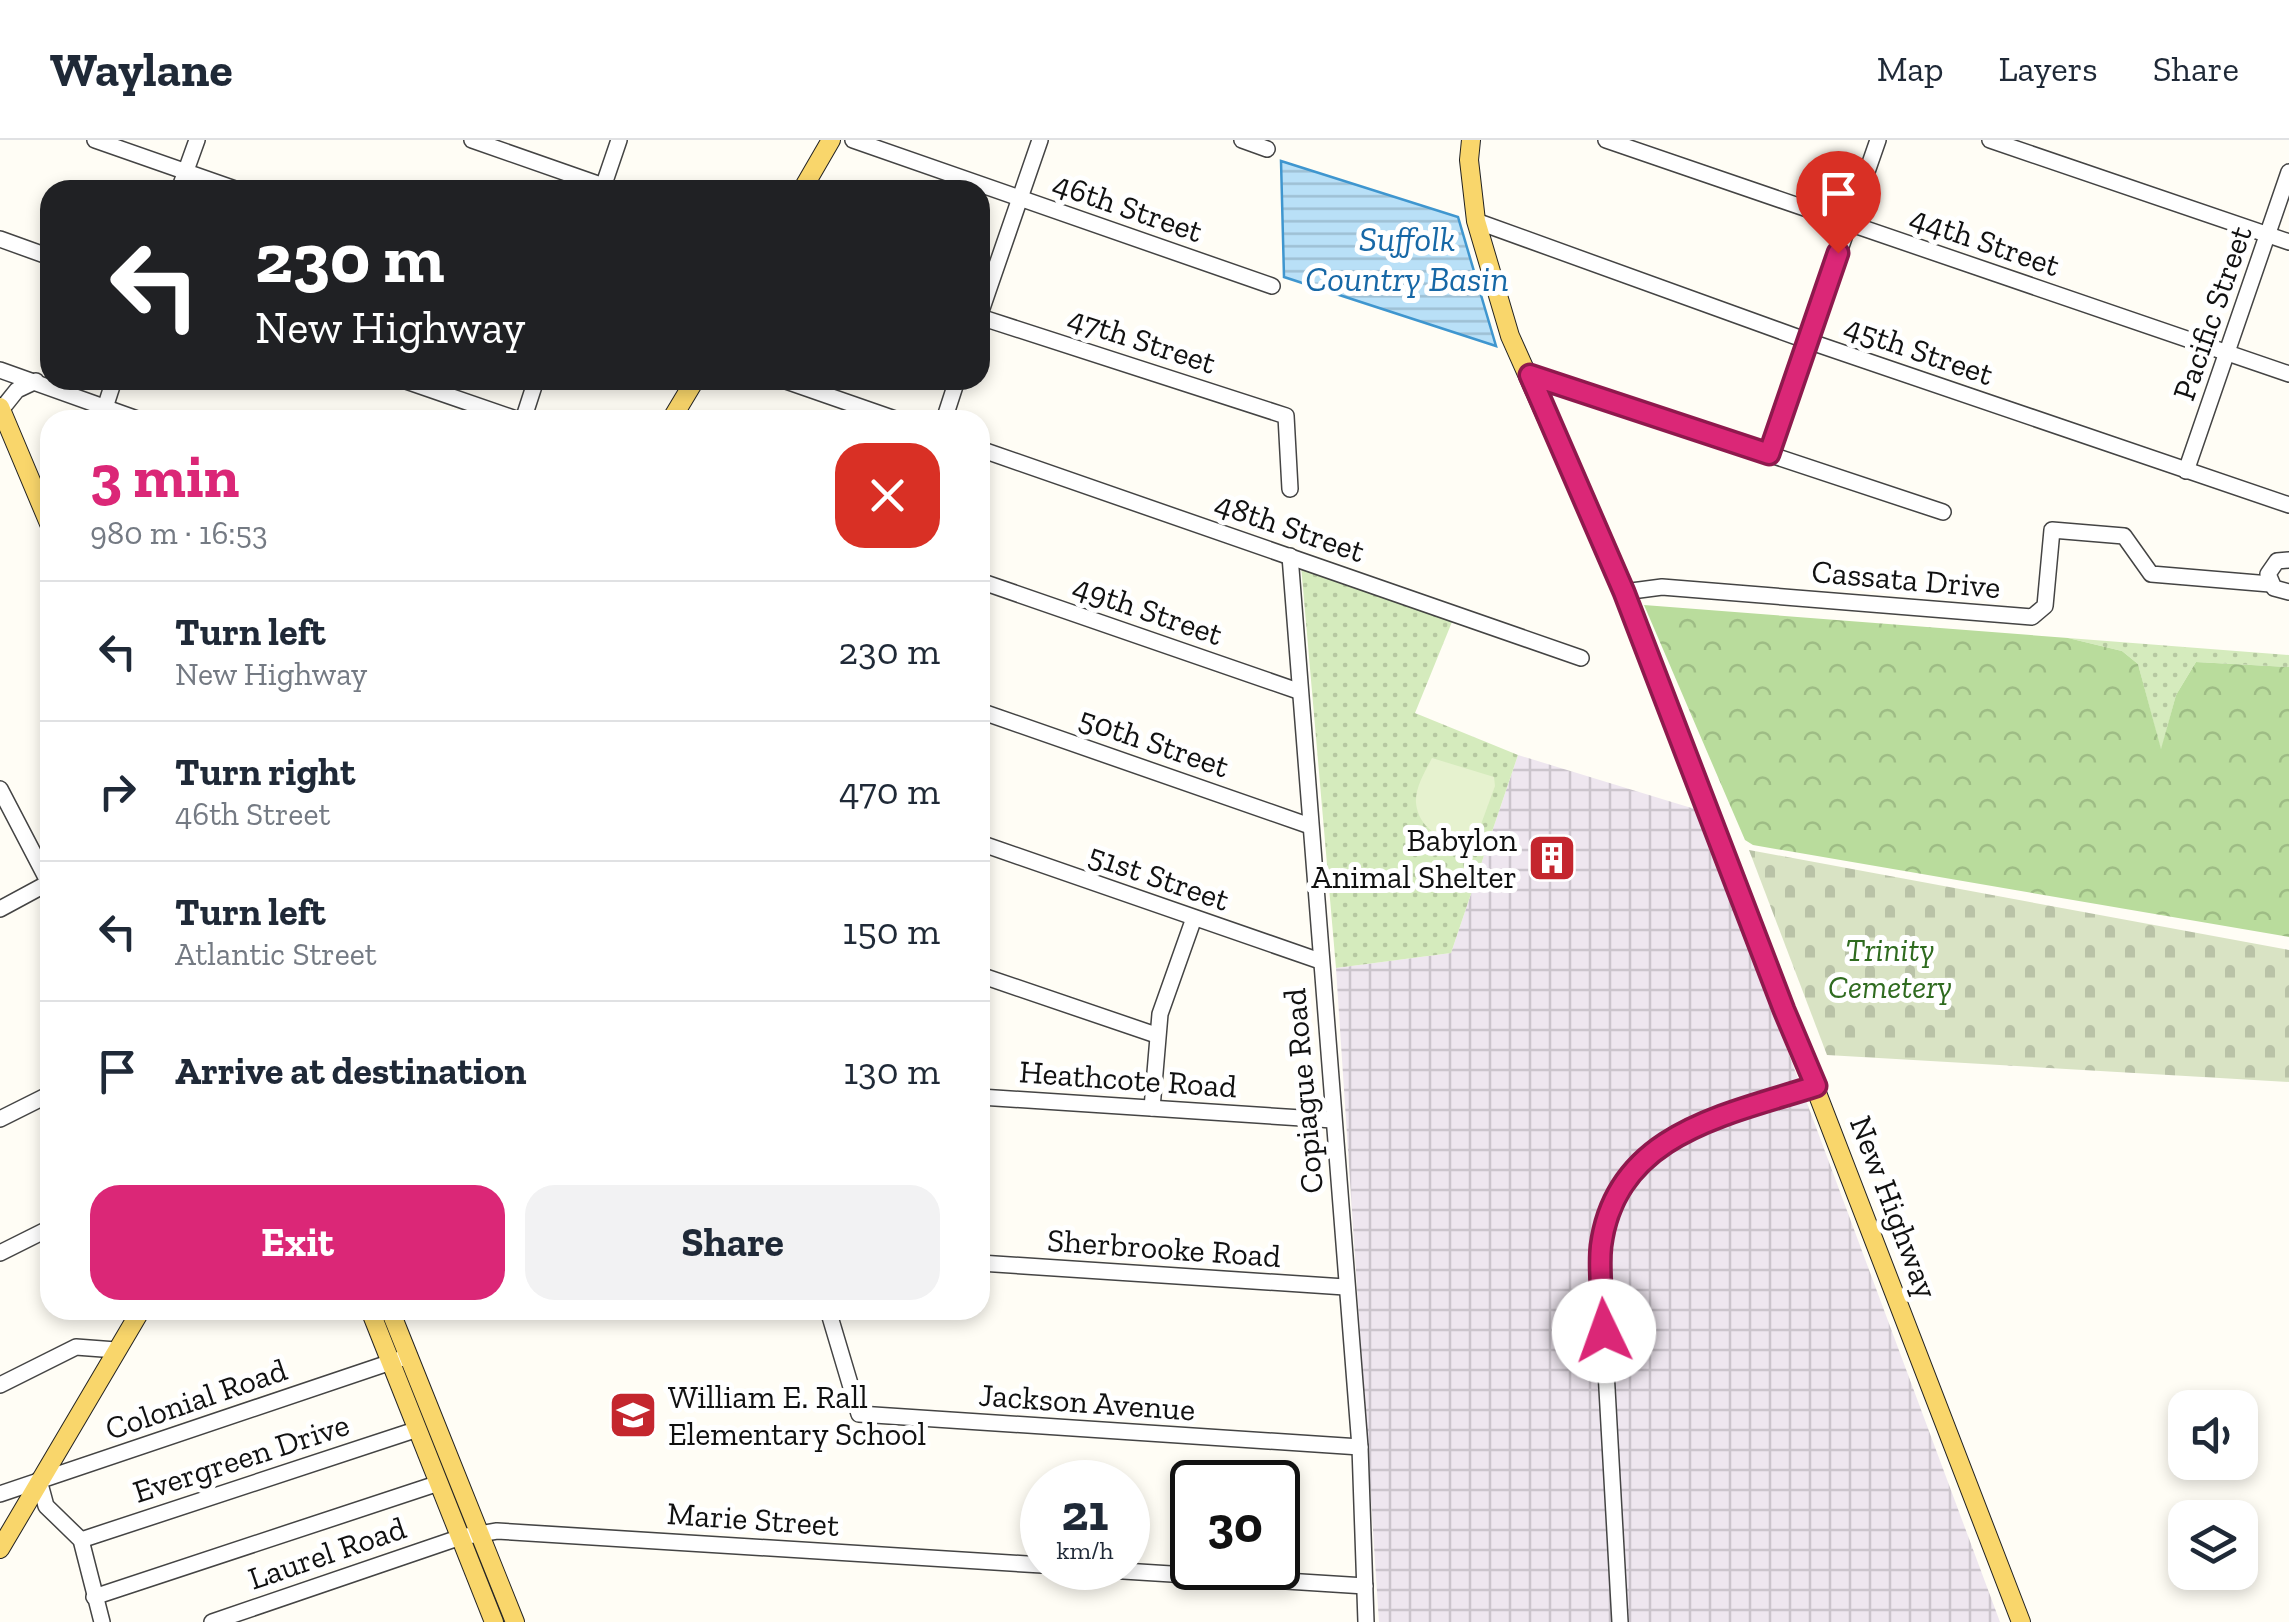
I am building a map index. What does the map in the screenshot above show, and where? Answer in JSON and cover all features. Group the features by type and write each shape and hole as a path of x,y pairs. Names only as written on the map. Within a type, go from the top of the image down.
{"main road":[{"path":"808,180 832,140"},
{"name":"New Highway","path":"1471,140 1469,160 1476,222 1510,336 1624,592 2021,1622"},
{"path":"1,408 40,492"},
{"path":"0,1548 131,1320"},
{"path":"376,1320 400,1359 470,1536 494,1622"},
{"path":"392,1320 418,1429 440,1482 515,1622"}],"street":[{"path":"95,140 209,180"},
{"path":"183,180 196,140"},
{"path":"472,140 582,180"},
{"path":"609,180 619,140"},
{"name":"46th Street","path":"853,140 968,180"},
{"path":"990,286 1040,140"},
{"path":"1242,140 1267,148"},
{"name":"44th Street","path":"1606,140 2289,374"},
{"path":"1769,454 1878,140"},
{"path":"1990,140 2289,242"},
{"name":"Pacific Street","path":"2186,470 2289,172"},
{"name":"46th Street","path":"990,188 1272,286"},
{"name":"45th Street","path":"1476,222 2289,505"},
{"path":"0,239 40,253"},
{"name":"47th Street","path":"990,319 1286,416 1290,489"},
{"path":"0,370 40,384"},
{"path":"1530,375 1943,512"},
{"path":"1,408 17,390 36,382"},
{"path":"53,390 95,410"},
{"path":"432,390 491,410"},
{"path":"812,390 869,410"},
{"name":"48th Street","path":"990,451 1581,658"},
{"name":"Cassata Drive","path":"1624,592 1662,587 2032,617 2044,606 2052,530 2124,536 2151,574 2270,584"},
{"name":"Copiague Road","path":"1290,556 1360,1447 1366,1622"},
{"path":"2289,560 2272,564 2268,574 2270,584 2289,592"},
{"name":"49th Street","path":"990,584 1298,691"},
{"name":"50th Street","path":"990,714 1310,826"},
{"path":"0,789 40,863"},
{"name":"51st Street","path":"990,847 1320,961"},
{"path":"0,909 40,887"},
{"path":"1152,1108 1160,1014 1194,918"},
{"path":"990,978 1156,1035"},
{"path":"1620,1622 1601,1246 1610,1211 1624,1184 1666,1140 1707,1121 1816,1086"},
{"name":"Heathcote Road","path":"990,1098 1333,1120"},
{"path":"0,1119 40,1099"},
{"path":"0,1253 40,1233"},
{"name":"Sherbrooke Road","path":"990,1265 1346,1287"},
{"name":"Jackson Avenue","path":"831,1320 859,1414 1360,1447"},
{"path":"0,1385 76,1347 116,1350"},
{"name":"Colonial Road","path":"0,1494 400,1359"},
{"name":"Evergreen Drive","path":"81,1540 418,1429"},
{"path":"40,1480 46,1506 81,1540 102,1622"},
{"path":"94,1597 440,1482"},
{"name":"Marie Street","path":"470,1536 497,1532 576,1536 1020,1565"},
{"name":"Laurel Road","path":"212,1622 470,1536"},
{"path":"1150,1573 1364,1586"}],"shaded area":[{"path":"1518,755 1698,810 2000,1622 1379,1622 1336,968 1451,953"}],"green space":[{"path":"1301,565 1454,617 1415,713 1518,755 1451,953 1336,968"},
{"path":"1644,605 2068,638 2122,651 2138,664 2161,749 2176,695 2196,662 2289,667 2289,937 1753,845 1745,840"},
{"path":"2068,638 2289,655 2289,667 2196,662 2176,695 2161,751 2138,664 2122,651"},
{"path":"1432,758 1494,777 1495,786 1476,838 1456,840 1438,835 1418,813 1416,797"},
{"name":"Trinity Cemetery","path":"1749,850 2289,950 2289,1082 1827,1055"}],"water":[{"name":"Suffolk Country Basin","path":"1281,161 1458,217 1496,346 1284,277"}],"place":[{"name":"Babylon Animal Shelter","path":"1552,858"},
{"name":"William E. Rall Elementary School","path":"633,1415"}],"route":[{"path":"1604,1331 1601,1246 1610,1211 1624,1184 1644,1159 1666,1140 1707,1121 1816,1086 1624,592 1530,375 1769,454 1838,253"}]}
